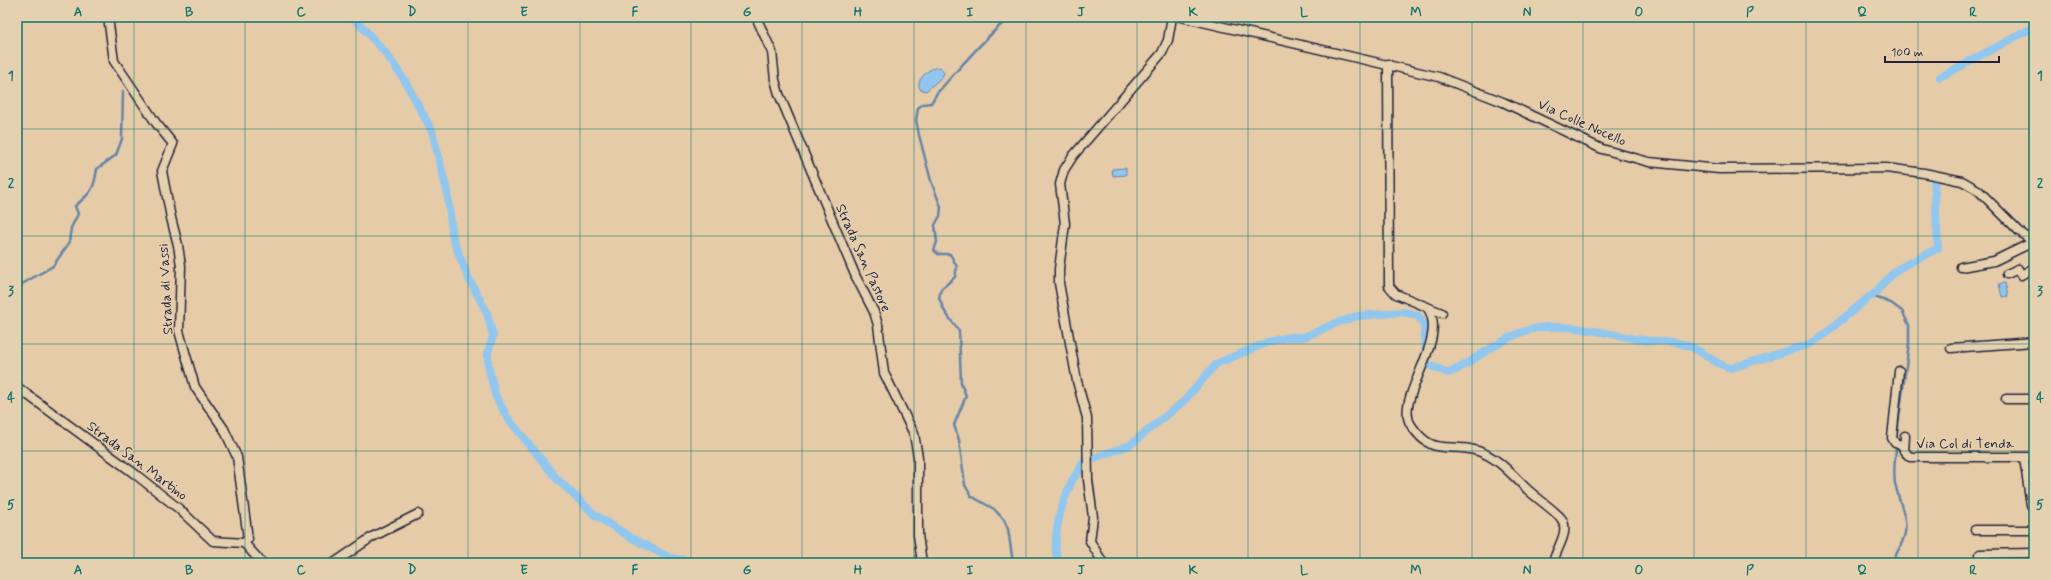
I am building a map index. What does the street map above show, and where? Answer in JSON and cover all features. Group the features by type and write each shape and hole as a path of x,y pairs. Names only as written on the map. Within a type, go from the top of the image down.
{"street":[{"name":"Strada di Vassi","path":"108,17 114,61 156,123 173,144 162,171 180,259 179,331 195,387 224,429 238,458 238,471 248,539 244,543"},
{"name":"Strada San Pastore","path":"756,17 772,52 779,94 856,277 876,318 881,363 888,383 905,413 914,434 918,457 918,535 922,563"},
{"path":"1103,563 1092,546 1090,539 1093,516 1088,462 1087,418 1077,381 1060,290 1059,269 1065,228 1060,182 1073,156 1164,50 1169,36 1172,17"},
{"name":"Via Colle Nocello","path":"1181,17 1388,64 1453,82 1503,102 1602,149 1649,162 1718,170 1886,168 1924,173 1962,181 1978,190 2019,231 2034,242"},
{"path":"1388,64 1389,286 1396,294 1442,313"},
{"path":"1961,267 1994,261 2034,242"},
{"path":"2007,274 2018,269 2021,275 2034,268"},
{"path":"1427,307 1432,317 1430,341 1427,355 1410,400 1407,414 1409,422 1428,443 1434,446 1473,450 1492,457 1560,517 1565,524 1565,530 1553,563"},
{"path":"1951,348 2034,342"},
{"name":"Via Col di Tenda","path":"1899,371 1892,438 1895,443 1904,446"},
{"name":"Strada San Martino","path":"17,387 135,474 178,508 213,541 244,543"},
{"path":"2006,399 2034,399"},
{"name":"Via Col di Tenda","path":"1905,436 1905,454 1914,457 2034,458"},
{"path":"2024,458 2031,505"},
{"path":"334,563 372,537 418,514"},
{"path":"1975,530 2034,530"},
{"path":"244,543 262,563"},
{"path":"1980,554 2034,553"}],"water":[{"path":"940,67 944,73 942,77 926,91 920,89 920,81 924,74 932,69"},
{"path":"1126,168 1126,175 1113,176 1112,169"},
{"path":"2005,283 2008,296 2002,297 1999,284"}],"waterway":[{"path":"353,17 385,52 405,81 432,131 447,191 453,239 468,277 487,313 493,336 488,352 488,364 495,395 507,417 557,479 595,515 630,537 670,558 704,563"},
{"path":"1012,17 996,29 974,52 937,93 931,103 923,104 918,108 916,120 931,181 941,207 940,216 935,225 937,242 934,250 938,254 950,254 957,267 955,277 941,289 939,298 945,312 959,331 961,383 966,396 954,425 959,440 965,485 971,496 994,509 1004,520 1008,529 1013,563"},
{"path":"1940,77 2034,27"},
{"path":"17,287 53,266 69,243 71,228 78,214 75,206 85,198 93,187 97,169 116,155 122,139 123,91"},
{"path":"1058,563 1056,553 1056,532 1058,521 1064,500 1072,481 1080,470 1083,462 1130,445 1184,401 1216,364 1268,342 1289,337 1304,337 1339,322 1358,316 1403,312 1417,315 1424,324 1426,350 1422,362 1448,373 1515,335 1538,328 1552,327 1568,327 1643,340 1680,343 1696,350 1720,364 1731,368 1810,344 1872,296 1896,270 1938,248 1934,179"},
{"path":"1872,296 1891,303 1902,311 1909,325 1909,343 1896,441"},
{"path":"1891,563 1903,540 1905,531 1904,515 1894,479 1896,449"}]}
